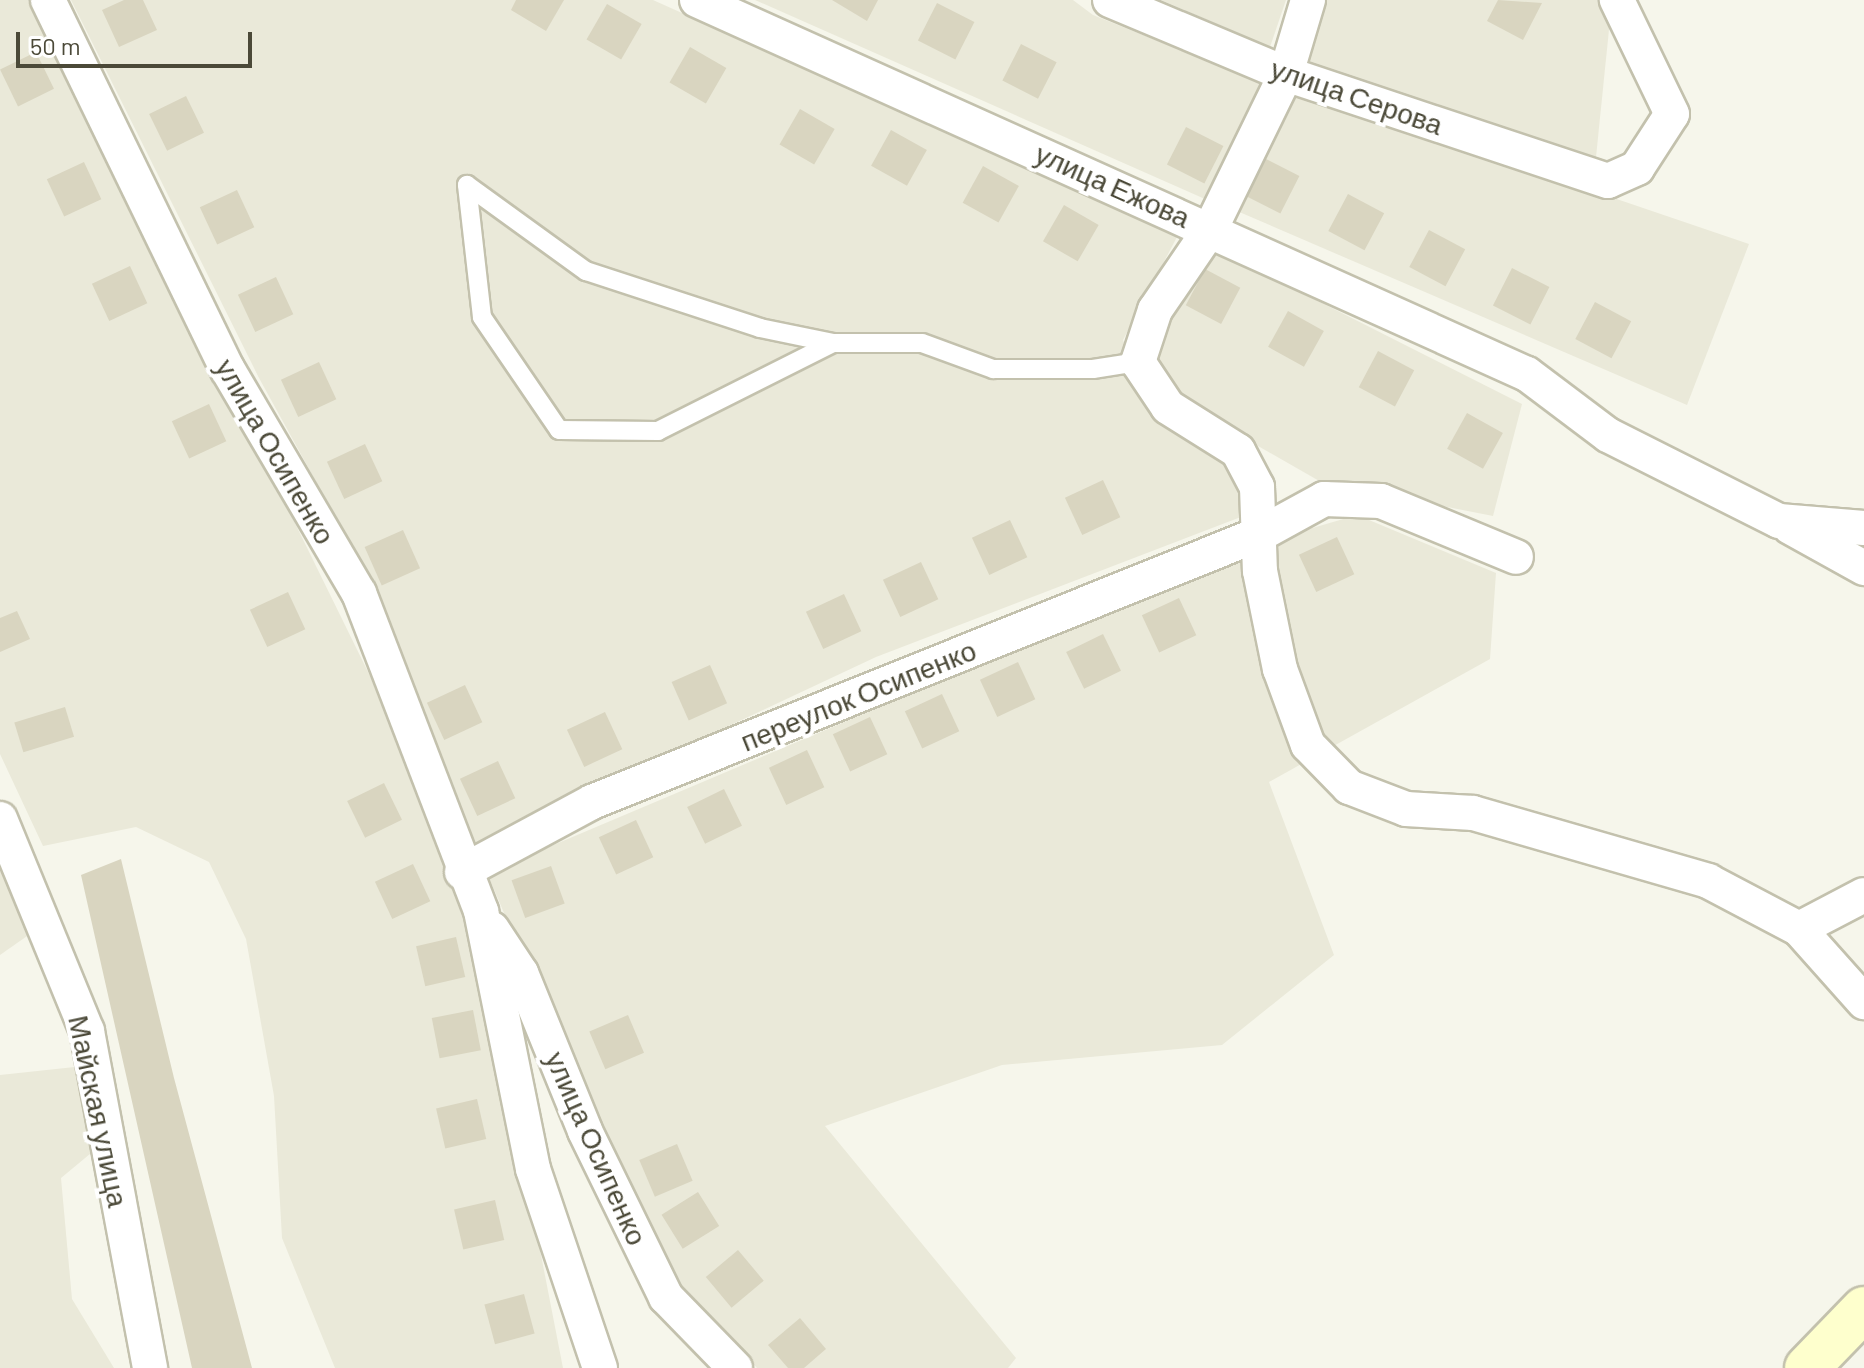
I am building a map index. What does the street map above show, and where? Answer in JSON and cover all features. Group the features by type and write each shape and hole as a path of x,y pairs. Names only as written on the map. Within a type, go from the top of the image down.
{"main road":[{"path":"1807,1368 1864,1309"}],"street":[{"name":"улица Осипенко","path":"48,0 228,370 359,593 462,872 481,911 521,973 585,1131 666,1297 735,1368"},
{"name":"улица Ежова","path":"697,0 1211,228 1527,374 1608,435 1779,521 1864,568"},
{"name":"улица Серова","path":"1110,0 1286,74 1608,181 1637,168 1672,114 1617,0"},
{"path":"1308,0 1286,74 1211,228 1155,310 1138,362 1168,407 1238,451 1257,487 1262,533 1260,571 1280,669 1308,745 1349,787 1406,809 1473,813 1607,849 1708,881 1799,929 1864,1002"},
{"name":"переулок Осипенко","path":"462,872 592,802 1262,533 1324,499 1381,501 1516,557"},
{"path":"1779,521 1864,528"},
{"name":"Майская улица","path":"0,819 87,1031 150,1368"},
{"path":"1799,929 1864,895"},
{"name":"улица Осипенко","path":"481,911 533,1169 600,1368"}],"lane":[{"path":"833,343 658,431 559,430 482,317 467,185 586,271 760,328 833,343 922,343 993,369 1093,369 1138,362"}],"shaded area":[{"path":"0,0 38,0 371,678 484,962 563,1368 335,1368 282,1238 274,1096 246,939 209,862 136,827 43,846 0,754"},
{"path":"71,0 653,0 1178,235 1123,340 1137,379 1240,464 1246,515 876,657 473,846 358,558 259,378"},
{"path":"755,0 1073,0 1093,15 1273,87 1214,203"},
{"path":"1161,0 1286,0 1270,47"},
{"path":"1320,0 1597,0 1611,10 1596,157 1302,60"},
{"path":"1293,89 1749,244 1687,405 1230,208"},
{"path":"1205,244 1522,404 1493,516 1321,482 1162,391 1149,352"},
{"path":"1357,515 1496,573 1490,659 1269,782 1334,955 1222,1045 1002,1065 825,1126 1016,1358 1008,1368 757,1368 682,1285 587,1108 487,873 1285,536"},
{"path":"0,870 30,934 0,955"},
{"path":"84,1066 102,1144 61,1178 72,1299 114,1368 0,1368 0,1075"}],"building":[{"path":"124,0 143,0 157,30 119,47 102,10"},
{"path":"516,0 564,0 546,31 511,10"},
{"path":"832,0 878,0 867,21"},
{"path":"1498,0 1542,3 1523,40 1487,21"},
{"path":"937,3 974,22 955,59 918,40"},
{"path":"607,4 642,24 621,60 586,40"},
{"path":"1021,44 1057,62 1038,99 1002,81"},
{"path":"690,47 726,68 706,104 670,83"},
{"path":"36,52 54,89 18,106 0,70"},
{"path":"186,96 204,133 167,151 149,114"},
{"path":"800,109 835,129 814,165 780,145"},
{"path":"1186,127 1223,146 1204,183 1167,164"},
{"path":"891,130 927,150 907,186 871,166"},
{"path":"1262,157 1299,176 1280,213 1243,194"},
{"path":"84,162 101,199 64,216 47,179"},
{"path":"983,166 1019,186 998,223 963,203"},
{"path":"237,190 254,227 217,244 200,207"},
{"path":"1348,194 1384,213 1364,250 1328,231"},
{"path":"1064,205 1099,225 1078,261 1043,241"},
{"path":"1429,230 1465,249 1445,286 1409,267"},
{"path":"130,266 147,303 109,321 92,284"},
{"path":"1512,268 1549,287 1530,324 1493,305"},
{"path":"1205,269 1240,288 1221,324 1186,305"},
{"path":"276,277 293,314 255,332 238,295"},
{"path":"1595,302 1631,321 1611,358 1575,339"},
{"path":"1288,311 1324,331 1304,367 1268,347"},
{"path":"1378,351 1414,370 1395,406 1359,387"},
{"path":"319,362 336,399 298,417 281,380"},
{"path":"209,404 226,441 189,458 172,421"},
{"path":"1467,413 1503,433 1483,469 1447,449"},
{"path":"365,444 382,481 344,499 327,462"},
{"path":"1103,480 1120,517 1082,535 1065,498"},
{"path":"1010,520 1027,557 989,575 972,538"},
{"path":"403,530 420,568 382,585 365,547"},
{"path":"1337,537 1354,574 1316,592 1299,555"},
{"path":"921,562 938,599 900,617 883,580"},
{"path":"288,592 305,629 267,647 250,610"},
{"path":"844,594 861,631 823,649 806,612"},
{"path":"1179,598 1196,635 1159,652 1142,615"},
{"path":"17,611 30,639 0,652 0,618"},
{"path":"1103,634 1121,671 1084,689 1066,652"},
{"path":"1018,662 1035,699 997,717 980,680"},
{"path":"710,665 727,703 689,720 672,682"},
{"path":"465,685 482,722 444,740 427,703"},
{"path":"942,694 959,731 922,748 905,711"},
{"path":"65,707 74,737 23,752 14,722"},
{"path":"605,712 622,749 584,767 567,730"},
{"path":"870,717 887,754 850,771 833,734"},
{"path":"807,750 824,787 786,805 769,768"},
{"path":"498,761 515,798 477,816 460,779"},
{"path":"384,783 402,820 365,838 347,801"},
{"path":"724,789 742,826 705,844 687,807"},
{"path":"636,820 653,857 616,874 599,837"},
{"path":"121,859 174,1078 252,1368 192,1368 81,875"},
{"path":"413,864 430,901 392,919 375,882"},
{"path":"551,866 565,904 525,918 512,880"},
{"path":"456,937 465,977 425,986 416,946"},
{"path":"473,1010 481,1050 440,1058 432,1018"},
{"path":"628,1015 644,1053 605,1069 589,1031"},
{"path":"477,1099 486,1139 445,1148 436,1108"},
{"path":"677,1144 693,1181 655,1197 639,1160"},
{"path":"698,1192 719,1226 683,1249 662,1215"},
{"path":"495,1200 504,1240 463,1249 454,1209"},
{"path":"738,1250 764,1281 732,1308 706,1277"},
{"path":"524,1294 535,1334 495,1344 484,1305"},
{"path":"800,1318 826,1349 804,1368 788,1368 768,1345"}]}
